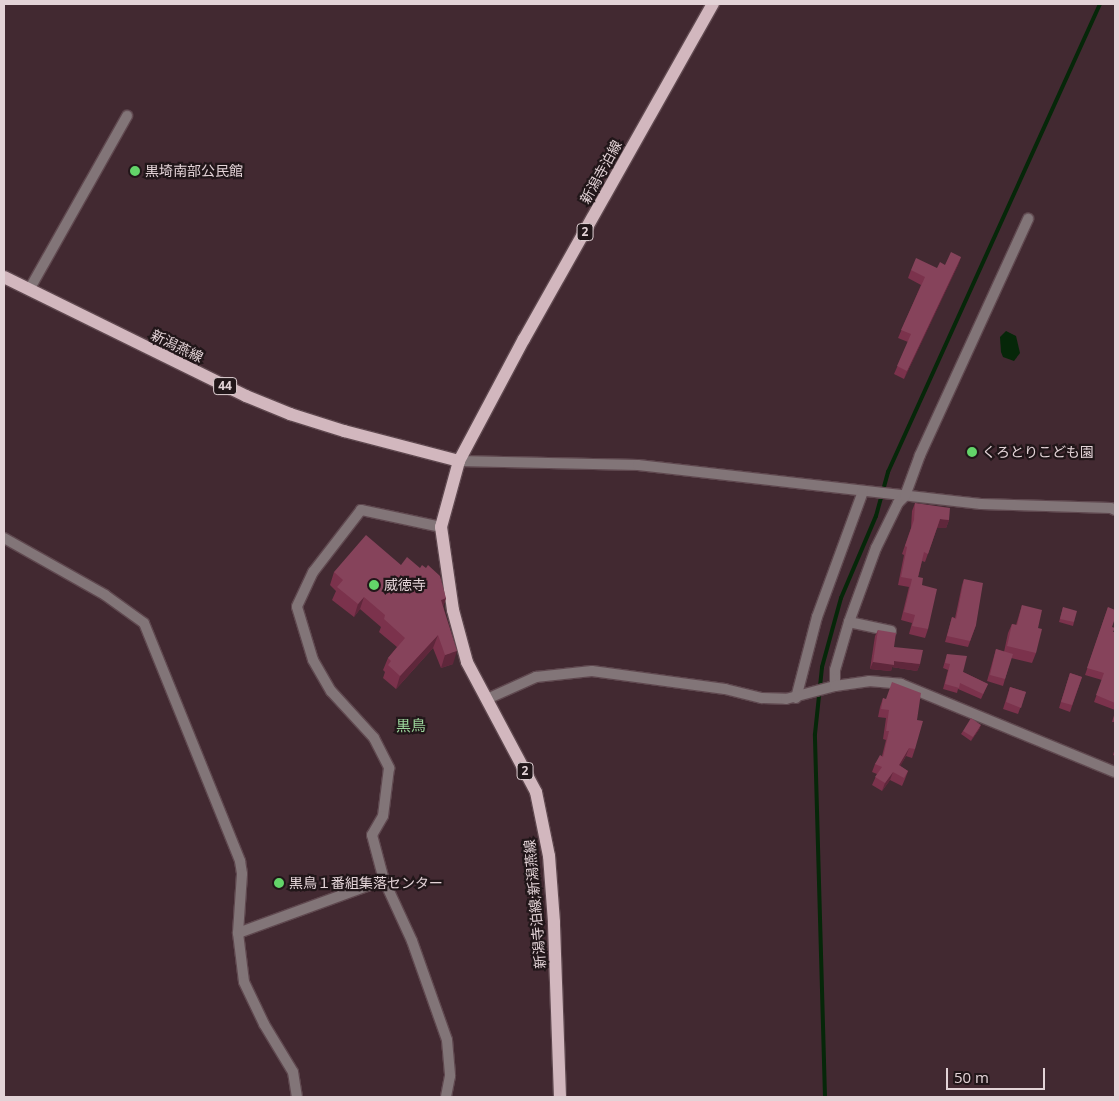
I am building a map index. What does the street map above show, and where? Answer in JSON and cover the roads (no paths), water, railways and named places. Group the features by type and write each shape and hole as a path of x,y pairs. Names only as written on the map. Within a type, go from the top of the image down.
{"main road":[{"name":"新潟寺泊線","path":"459,461 524,340 713,4"},
{"name":"新潟燕線","path":"4,277 246,396 290,414 459,461"},
{"name":"新潟寺泊線;新潟燕線","path":"459,461 441,526 456,618 467,662 536,792 549,856 554,922 560,1097"}],"street":[{"path":"29,290 127,116"},
{"path":"832,687 849,622 876,548 1028,218"},
{"path":"459,461 638,465 980,504 1111,508 1115,510"},
{"path":"801,696 816,618 866,491"},
{"path":"441,526 361,510 313,572 297,607 312,660 330,691 374,738 389,768 383,816 372,835 384,880 412,941 447,1040 450,1076 446,1097"},
{"path":"4,538 105,595 144,622 240,861 242,874 238,933 244,982 264,1024 294,1072 297,1097"},
{"path":"849,622 891,631"},
{"path":"487,699 536,677 592,671 725,689 762,698 801,696 832,687 870,681 901,684 1115,772"},
{"path":"238,933 384,880"}],"waterway":[{"path":"825,1097 815,734 822,667 841,598 876,516 888,472 1100,4"}],"place":[{"name":"黒埼南部公民館","path":"135,171"},
{"name":"くろとりこども園","path":"972,452"},
{"name":"威徳寺","path":"374,585"},
{"name":"黒鳥１番組集落センター","path":"279,883"}],"district":[{"name":"黒鳥","path":"411,726"}]}
